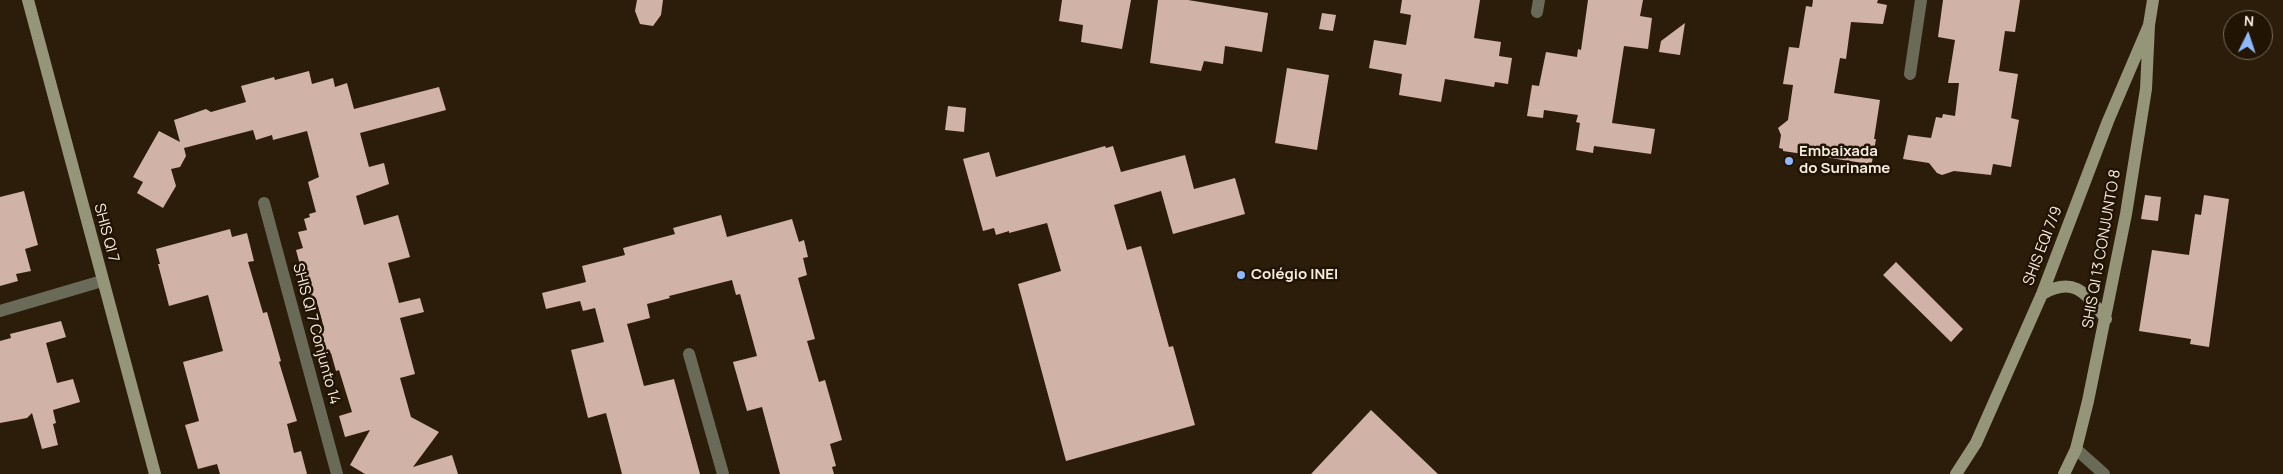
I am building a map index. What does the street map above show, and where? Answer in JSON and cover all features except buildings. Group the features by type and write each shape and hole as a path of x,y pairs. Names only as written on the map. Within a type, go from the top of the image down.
{"street":[{"name":"SHIS QI 7","path":"28,0 155,474"},
{"path":"1910,74 1921,0"},
{"path":"2149,25 2153,0"},
{"name":"SHIS EQI 7/9","path":"1956,474 1976,443 2042,294 2108,121 2149,25"},
{"name":"SHIS QI 13 CONJUNTO 8","path":"2064,474 2076,449 2106,319 2126,214 2146,90 2149,25"},
{"name":"SHIS QI 7 Conjunto 14","path":"264,203 337,474"},
{"path":"0,310 102,281"},
{"path":"2042,294 2055,286 2076,288 2086,295 2106,319"},
{"path":"689,354 723,474"},
{"path":"2076,449 2104,474"}],"place":[{"name":"Embaixada do Suriname","path":"1789,161"},
{"name":"Colégio INEI","path":"1241,275"}]}
